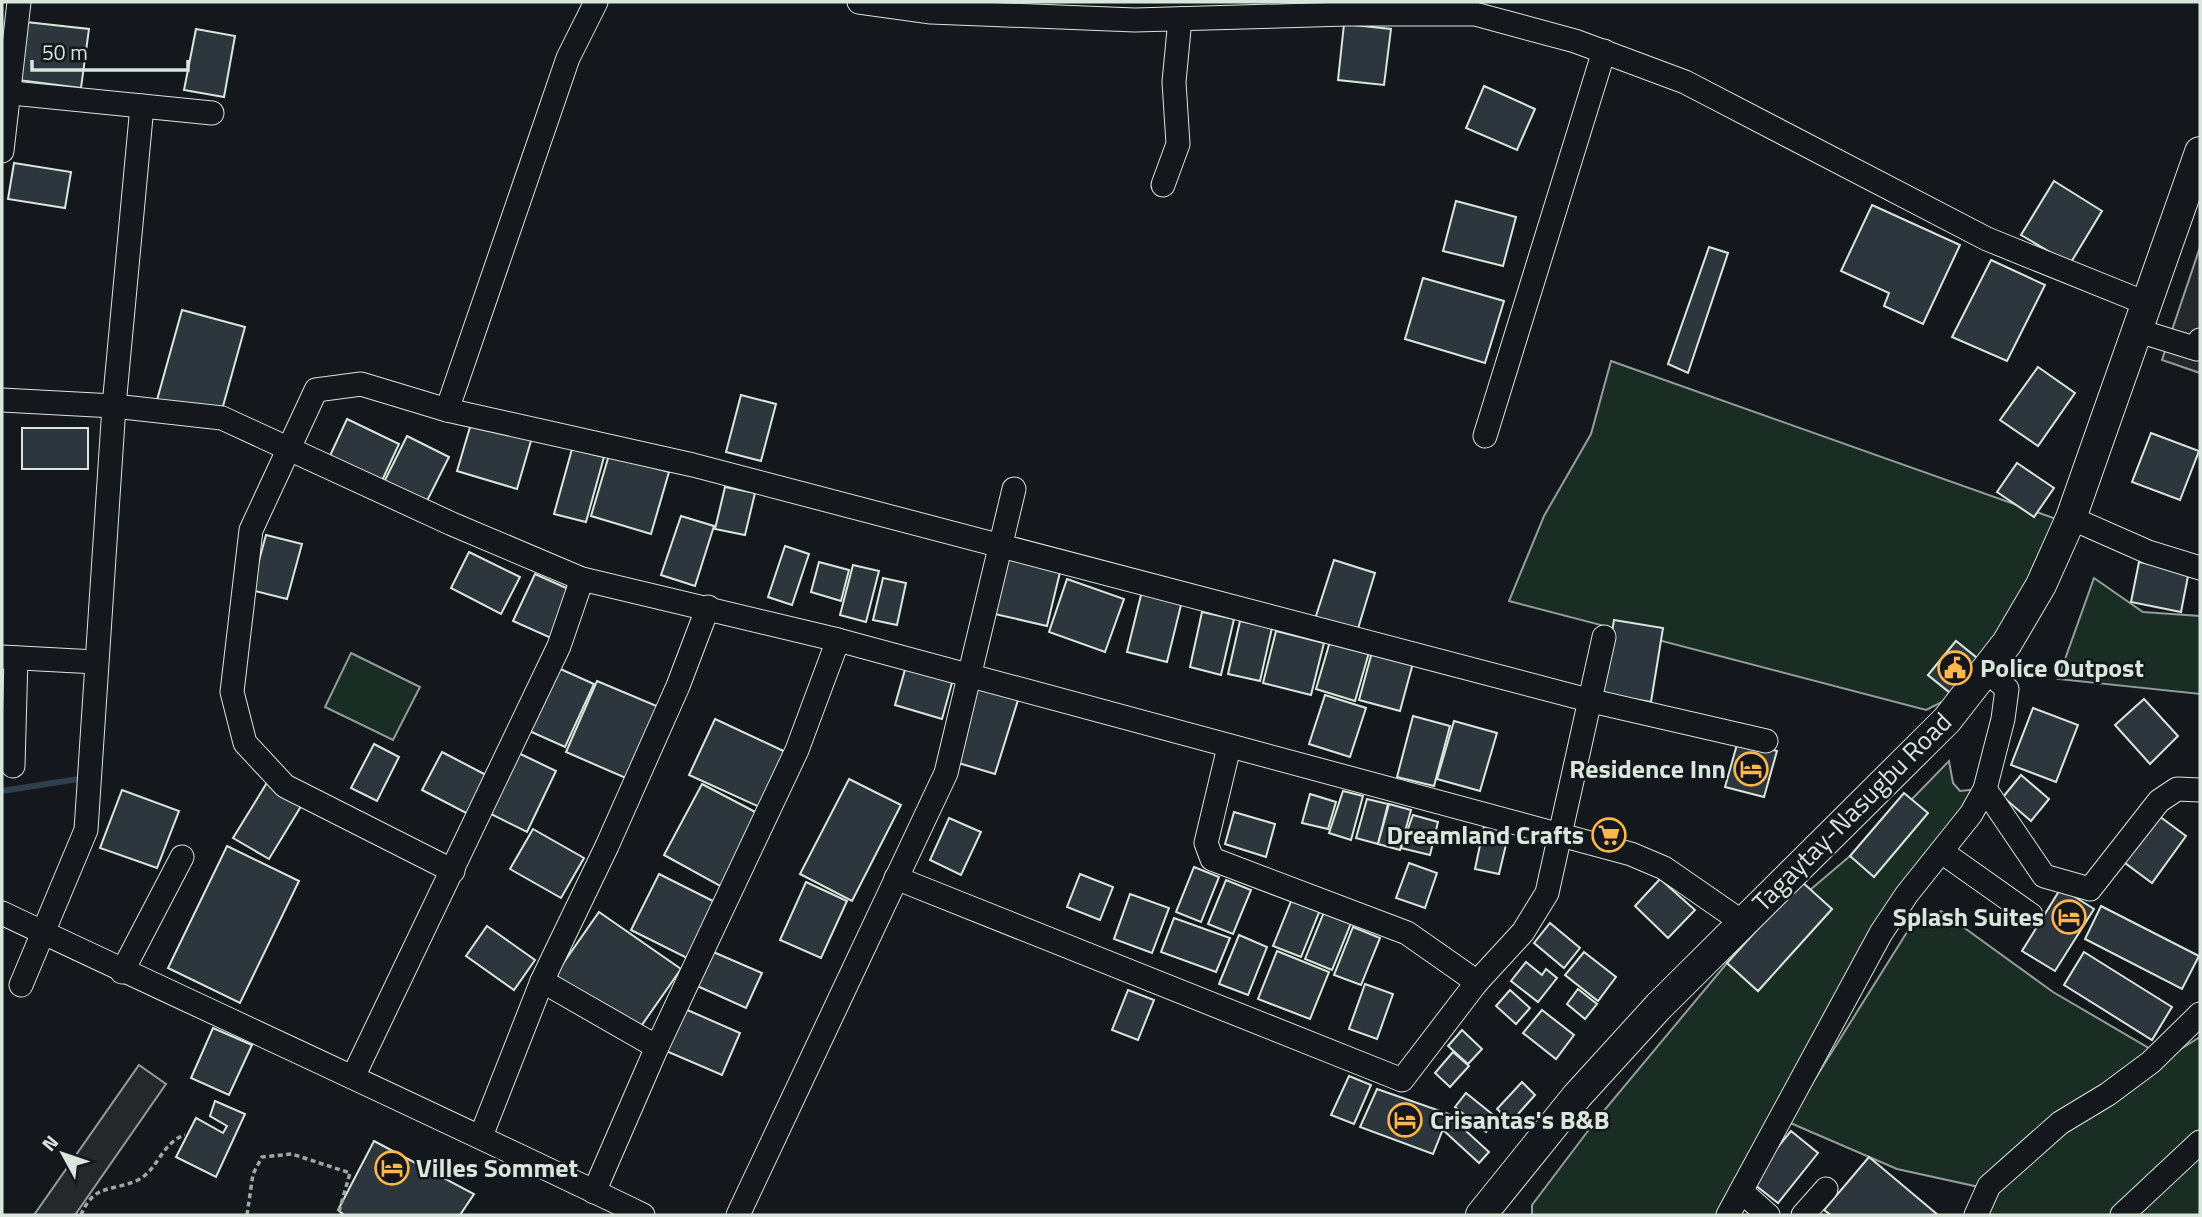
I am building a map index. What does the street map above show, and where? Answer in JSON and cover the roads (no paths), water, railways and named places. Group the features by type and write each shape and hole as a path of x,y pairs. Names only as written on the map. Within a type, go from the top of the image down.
{"main road":[{"name":"Tagaytay-Nasugbu Road","path":"1481,1215 1502,1202 1577,1096 1741,922 1947,720 1987,671 2040,585 2071,518 2200,152"}],"street":[{"path":"2,151 5,93 19,2"},
{"path":"447,410 568,58 596,2"},
{"path":"859,2 931,12 1135,20 1347,13 1475,14 1575,40 1685,82 2143,318 2197,349 2200,340"},
{"path":"1163,185 1178,144 1174,82 1180,19"},
{"path":"1485,436 1604,51"},
{"path":"5,93 212,113"},
{"path":"21,985 45,934 86,830 114,406 142,106"},
{"path":"453,871 285,786 245,743 232,692 251,530 316,390 361,384 447,410 692,465 1592,701 1766,741"},
{"path":"2,400 114,406 222,418 582,579 838,640 1559,837 1631,854 1664,868 1741,922"},
{"path":"738,1215 946,774 1013,489"},
{"path":"2071,518 2148,552 2200,568"},
{"path":"353,1077 559,646 582,579"},
{"path":"481,1136 542,981 678,686 708,607"},
{"path":"896,878 1402,1080 1477,982 1535,915 1547,893 1604,638"},
{"path":"594,1192 657,1047 797,750 838,640"},
{"path":"13,766 9,658 96,663"},
{"path":"1728,1215 1881,933 1985,789 2003,719 2007,689 1987,671"},
{"path":"1229,747 1206,843 1212,859 1407,933 1477,982"},
{"path":"1985,789 2044,876 2090,889 2159,801 2177,789 2200,790"},
{"path":"1942,852 2031,915"},
{"path":"122,972 182,857"},
{"path":"2,914 122,972 481,1136 643,1215"},
{"path":"542,981 657,1047"},
{"path":"1976,1215 1989,1186 2060,1123 2108,1094 2151,1062 2200,1014"},
{"path":"2122,1215 2200,1142"},
{"path":"1803,1215 1826,1189"},
{"path":"1741,1191 1768,1215"}],"waterway":[{"path":"2,791 85,778"}],"place":[{"name":"Police Outpost","path":"1955,668"},
{"name":"Residence Inn","path":"1751,769"},
{"name":"Dreamland Crafts","path":"1609,835"},
{"name":"Splash Suites","path":"2069,917"},
{"name":"Crisantas's B&B","path":"1405,1120"},
{"name":"Villes Sommet","path":"392,1168"}]}
